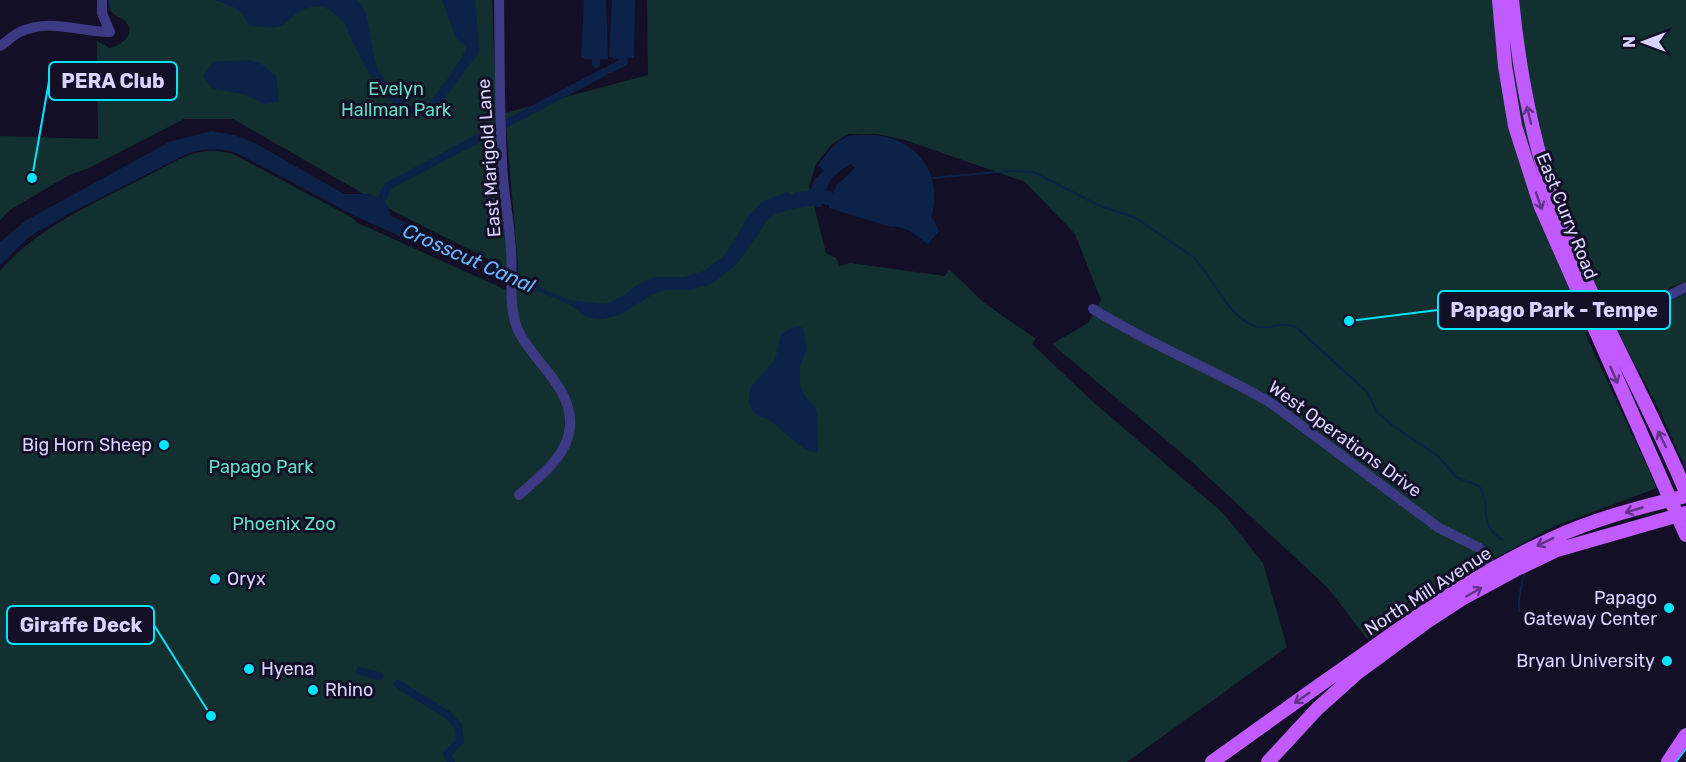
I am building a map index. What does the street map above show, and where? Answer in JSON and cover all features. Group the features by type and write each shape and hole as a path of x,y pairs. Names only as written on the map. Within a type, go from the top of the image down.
{"main road":[{"name":"East Curry Road","path":"1499,0 1515,126 1541,207 1686,494"},
{"name":"East Curry Road","path":"1512,0 1521,74 1539,154 1555,204 1670,500 1682,514 1686,535"},
{"name":"North Mill Avenue","path":"1268,762 1357,673 1495,574 1574,529 1686,494"},
{"name":"North Mill Avenue","path":"1212,762 1447,595 1557,550 1682,514"},
{"path":"1281,713 1300,728"},
{"path":"1668,762 1686,735"}],"street":[{"path":"0,46 18,33 39,25 110,32 102,13 102,0"},
{"name":"East Marigold Lane","path":"499,0 502,148 512,251 511,295 517,328 559,387 569,411 570,428 557,460 519,495"},
{"path":"1602,329 1686,287"},
{"name":"West Operations Drive","path":"1093,309 1132,332 1244,387 1271,403 1439,528 1479,548 1488,558 1495,574"}],"green space":[{"name":"Evelyn Hallman Park","path":"109,0 492,0 497,134 508,269 397,213 233,119 184,119 89,168 69,175 10,210 0,220 0,136 98,139 97,41 110,48 115,47 129,34 125,21 111,12"},
{"path":"647,0 1686,0 1686,281 1585,333 1657,488 1555,526 1458,578 1367,639 1328,588 1192,462 1052,344 1088,323 1101,300 1075,234 1025,182 905,140 877,134 848,134 832,144 816,164 809,186 826,253 836,258 840,266 850,263 945,276 949,269 983,302 1036,339 1032,344 1092,401 1223,513 1263,563 1287,647 1127,762 0,762 0,271 32,241 88,206 180,159 201,152 217,151 233,154 351,217 358,223 515,294 518,266 505,113 648,75"},
{"path":"1686,293 1686,469 1660,411 1616,329"}],"water":[{"path":"215,0 357,0 366,15 374,58 381,75 402,100 410,106 423,110 449,77 466,47 456,38 442,0 475,0 479,50 441,103 424,118 402,109 385,96 366,68 345,23 326,8 306,9 281,26 269,28 248,25 239,11"},
{"path":"584,0 606,0 608,59 581,57"},
{"path":"612,0 635,0 634,58 613,59 609,57"},
{"path":"250,60 263,65 276,75 279,101 266,104 242,94 211,88 203,76 213,62"},
{"name":"Crosscut Canal","path":"211,131 235,135 255,143 344,194 370,194 385,201 391,216 414,226 424,237 569,300 603,304 655,277 684,277 704,271 726,254 748,216 762,202 787,192 791,195 811,190 815,179 824,171 818,165 835,145 848,136 883,136 898,141 922,159 929,171 933,186 934,201 931,218 939,231 928,244 908,230 829,208 829,205 797,208 769,218 737,264 712,284 690,290 664,290 619,315 602,319 586,317 570,305 423,241 408,240 357,217 237,153 212,149 187,154 70,213 29,237 0,265 0,242 25,221 169,142","holes":["851,164 855,168 837,185 833,193 826,190 832,178 839,172"]},
{"path":"799,326 803,328 807,350 800,368 801,387 816,410 818,452 806,449 767,419 756,414 749,402 755,381 769,368 776,356 782,334"}],"waterway":[{"path":"596,59 596,64"},
{"path":"610,69 624,62 624,59"},
{"path":"378,208 388,186 604,72"},
{"path":"932,178 1008,171 1033,172 1100,206 1134,217 1192,256 1235,313 1254,326 1287,325 1298,329 1367,392 1377,412 1438,456 1456,477 1479,486 1485,501 1487,522 1495,534 1503,540"},
{"path":"1519,611 1524,574"},
{"path":"360,671 379,676"},
{"path":"398,684 448,715 458,726 460,741 447,754 451,762"}],"tram line":[{"path":"1676,762 1686,749"}],"place":[{"name":"PERA Club","path":"32,178"},
{"name":"Papago Park - Tempe","path":"1349,321"},
{"name":"Big Horn Sheep","path":"164,445"},
{"name":"Oryx","path":"215,579"},
{"name":"Papago Gateway Center","path":"1669,608"},
{"name":"Bryan University","path":"1667,661"},
{"name":"Hyena","path":"249,669"},
{"name":"Rhino","path":"313,690"},
{"name":"Giraffe Deck","path":"211,716"}],"park label":[{"name":"Papago Park","path":"261,467"},
{"name":"Phoenix Zoo","path":"284,524"}]}
